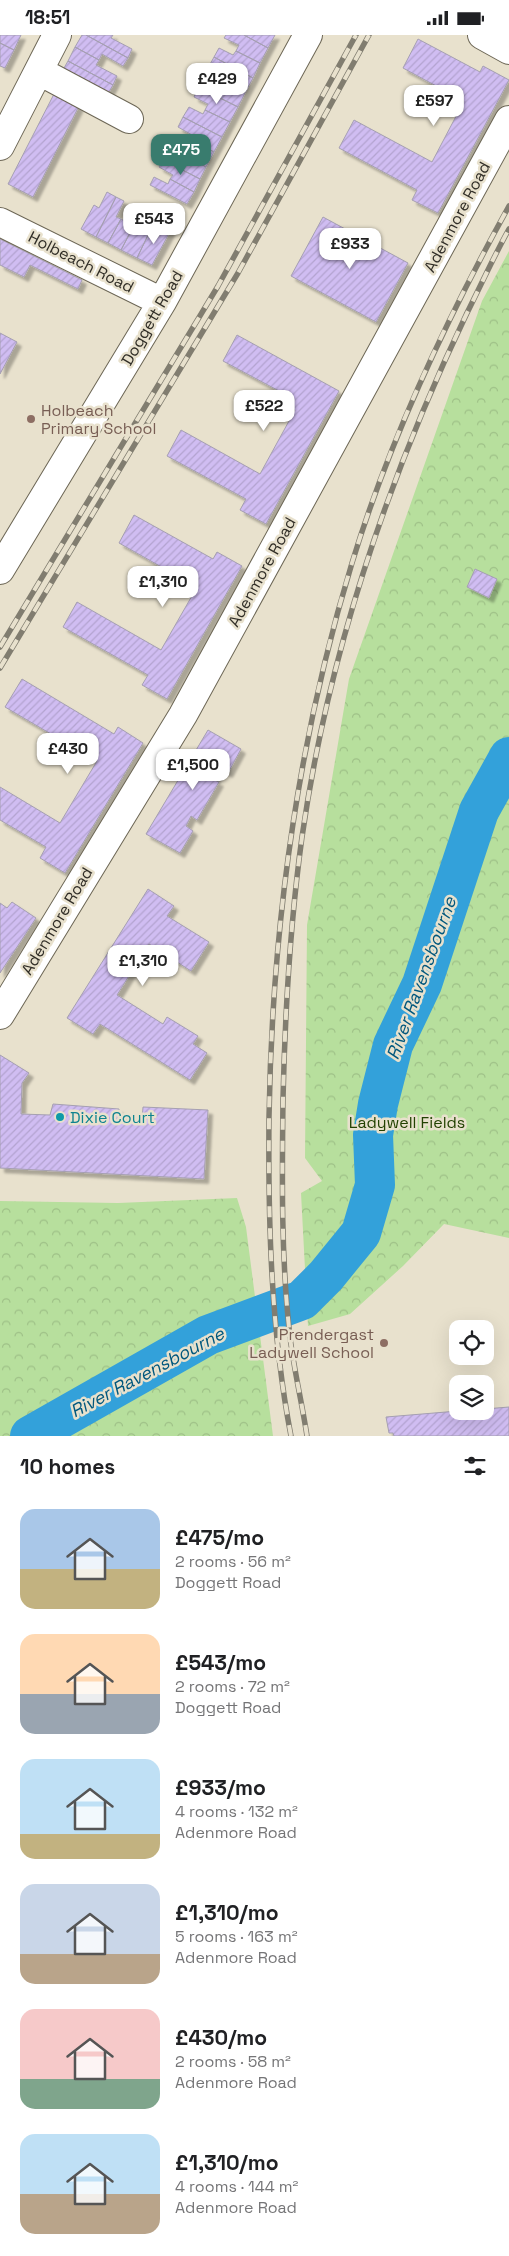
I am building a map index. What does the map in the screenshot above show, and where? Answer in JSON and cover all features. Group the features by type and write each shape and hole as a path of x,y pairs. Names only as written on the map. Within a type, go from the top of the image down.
{"street":[{"path":"0,146 57,35"},
{"name":"Doggett Road","path":"0,570 162,303 308,35"},
{"path":"482,35 509,50"},
{"path":"39,71 129,119"},
{"name":"Adenmore Road","path":"0,1015 182,715 509,120"},
{"name":"Holbeach Road","path":"0,222 162,303"}],"green space":[{"name":"Ladywell Fields","path":"509,251 509,1238 444,1224 403,1266 350,1314 308,1326 301,1193 322,1181 305,1158 307,925 349,679 482,301"},
{"path":"237,1198 246,1227 273,1436 0,1436 0,1201 118,1203"}],"building":[{"path":"0,35 21,35 14,50 0,43"},
{"path":"82,35 86,35 128,58 123,66 102,54 99,60 75,47"},
{"path":"86,35 113,35 111,38 132,49 128,58"},
{"path":"226,35 244,35 268,48 260,63 236,51 239,45 224,38"},
{"path":"244,35 275,35 268,48"},
{"path":"418,39 480,72 483,66 509,80 438,213 412,200 417,190 339,148 354,120 432,162 464,101 403,68"},
{"path":"0,43 14,50 5,68 0,66"},
{"path":"75,47 99,60 96,65 117,76 113,85 68,61"},
{"path":"219,48 233,55 236,51 260,63 253,78 214,57"},
{"path":"214,57 253,78 245,93 220,80 222,75 208,68"},
{"path":"68,61 113,85 108,94 60,75"},
{"path":"204,77 218,84 220,80 245,93 238,107 198,87"},
{"path":"198,87 238,107 230,122 205,110 208,104 194,97"},
{"path":"54,94 79,106 33,197 8,184"},
{"path":"189,107 203,114 205,110 230,122 222,137 183,117"},
{"path":"183,117 222,137 214,152 190,139 192,135 178,127"},
{"path":"173,137 187,145 190,139 214,152 206,167 168,146"},
{"path":"166,152 181,159 183,154 206,167 200,179 163,160"},
{"path":"163,160 200,179 194,192 170,179 173,175 159,167"},
{"path":"154,177 168,184 170,179 194,192 187,204 150,185"},
{"path":"107,192 116,197 96,237 81,229 94,205 99,208"},
{"path":"116,197 124,201 116,217 121,219 108,243 96,237"},
{"path":"133,206 142,210 121,250 108,243 121,219 125,221"},
{"path":"142,210 150,215 142,230 149,233 137,258 121,250"},
{"path":"323,217 408,263 376,322 291,276"},
{"path":"166,222 173,226 152,265 137,258 149,233 158,237"},
{"path":"0,239 82,280 78,289 30,265 24,277 0,265"},
{"path":"0,333 17,342 0,374"},
{"path":"237,335 339,391 266,524 240,510 246,499 167,456 181,430 260,474 295,410 276,400 281,392 223,361"},
{"path":"134,515 213,559 217,552 242,566 167,699 142,685 148,675 63,627 77,602 161,650 197,587 119,543"},
{"path":"475,569 497,579 489,598 467,587"},
{"path":"22,679 114,734 118,727 143,743 65,873 40,858 46,847 0,820 0,787 60,823 97,761 5,707"},
{"path":"208,730 241,749 228,773 221,769 214,780 219,782 197,820 191,816 186,826 193,831 180,853 146,834"},
{"path":"148,889 174,906 167,916 209,942 191,971 149,944 117,995 163,1024 167,1017 198,1036 193,1044 207,1053 190,1080 100,1024 93,1034 67,1018"},
{"path":"12,902 36,918 0,973 0,903 7,908"},
{"name":"Dixie Court","path":"0,1055 29,1073 22,1083 21,1114 50,1115 53,1104 119,1109 119,1119 142,1120 143,1107 208,1110 204,1179 0,1168"},
{"path":"509,1407 509,1436 394,1436 393,1433 389,1433 386,1417 449,1412 449,1420 494,1420 494,1408"}],"waterway":[{"name":"River Ravensbourne","path":"30,1436 208,1335 302,1300 326,1276 361,1233 375,1185 373,1135 378,1104 393,1045 422,984 479,811 509,757"}],"railway":[{"path":"0,647 218,286 356,35"},
{"path":"0,668 238,273 369,35"},
{"path":"291,1436 279,1357 272,1277 269,1117 271,1047 282,907 302,768 316,699 333,631 367,516 421,380 463,292 509,206"},
{"path":"307,1436 287,1307 283,1218 283,1099 291,935 302,837 313,769 345,635 387,503 438,375 509,229"}],"place":[{"name":"Holbeach Primary School","path":"31,419"},
{"name":"Dixie Court","path":"60,1117"},
{"name":"Prendergast Ladywell School","path":"384,1343"}]}
